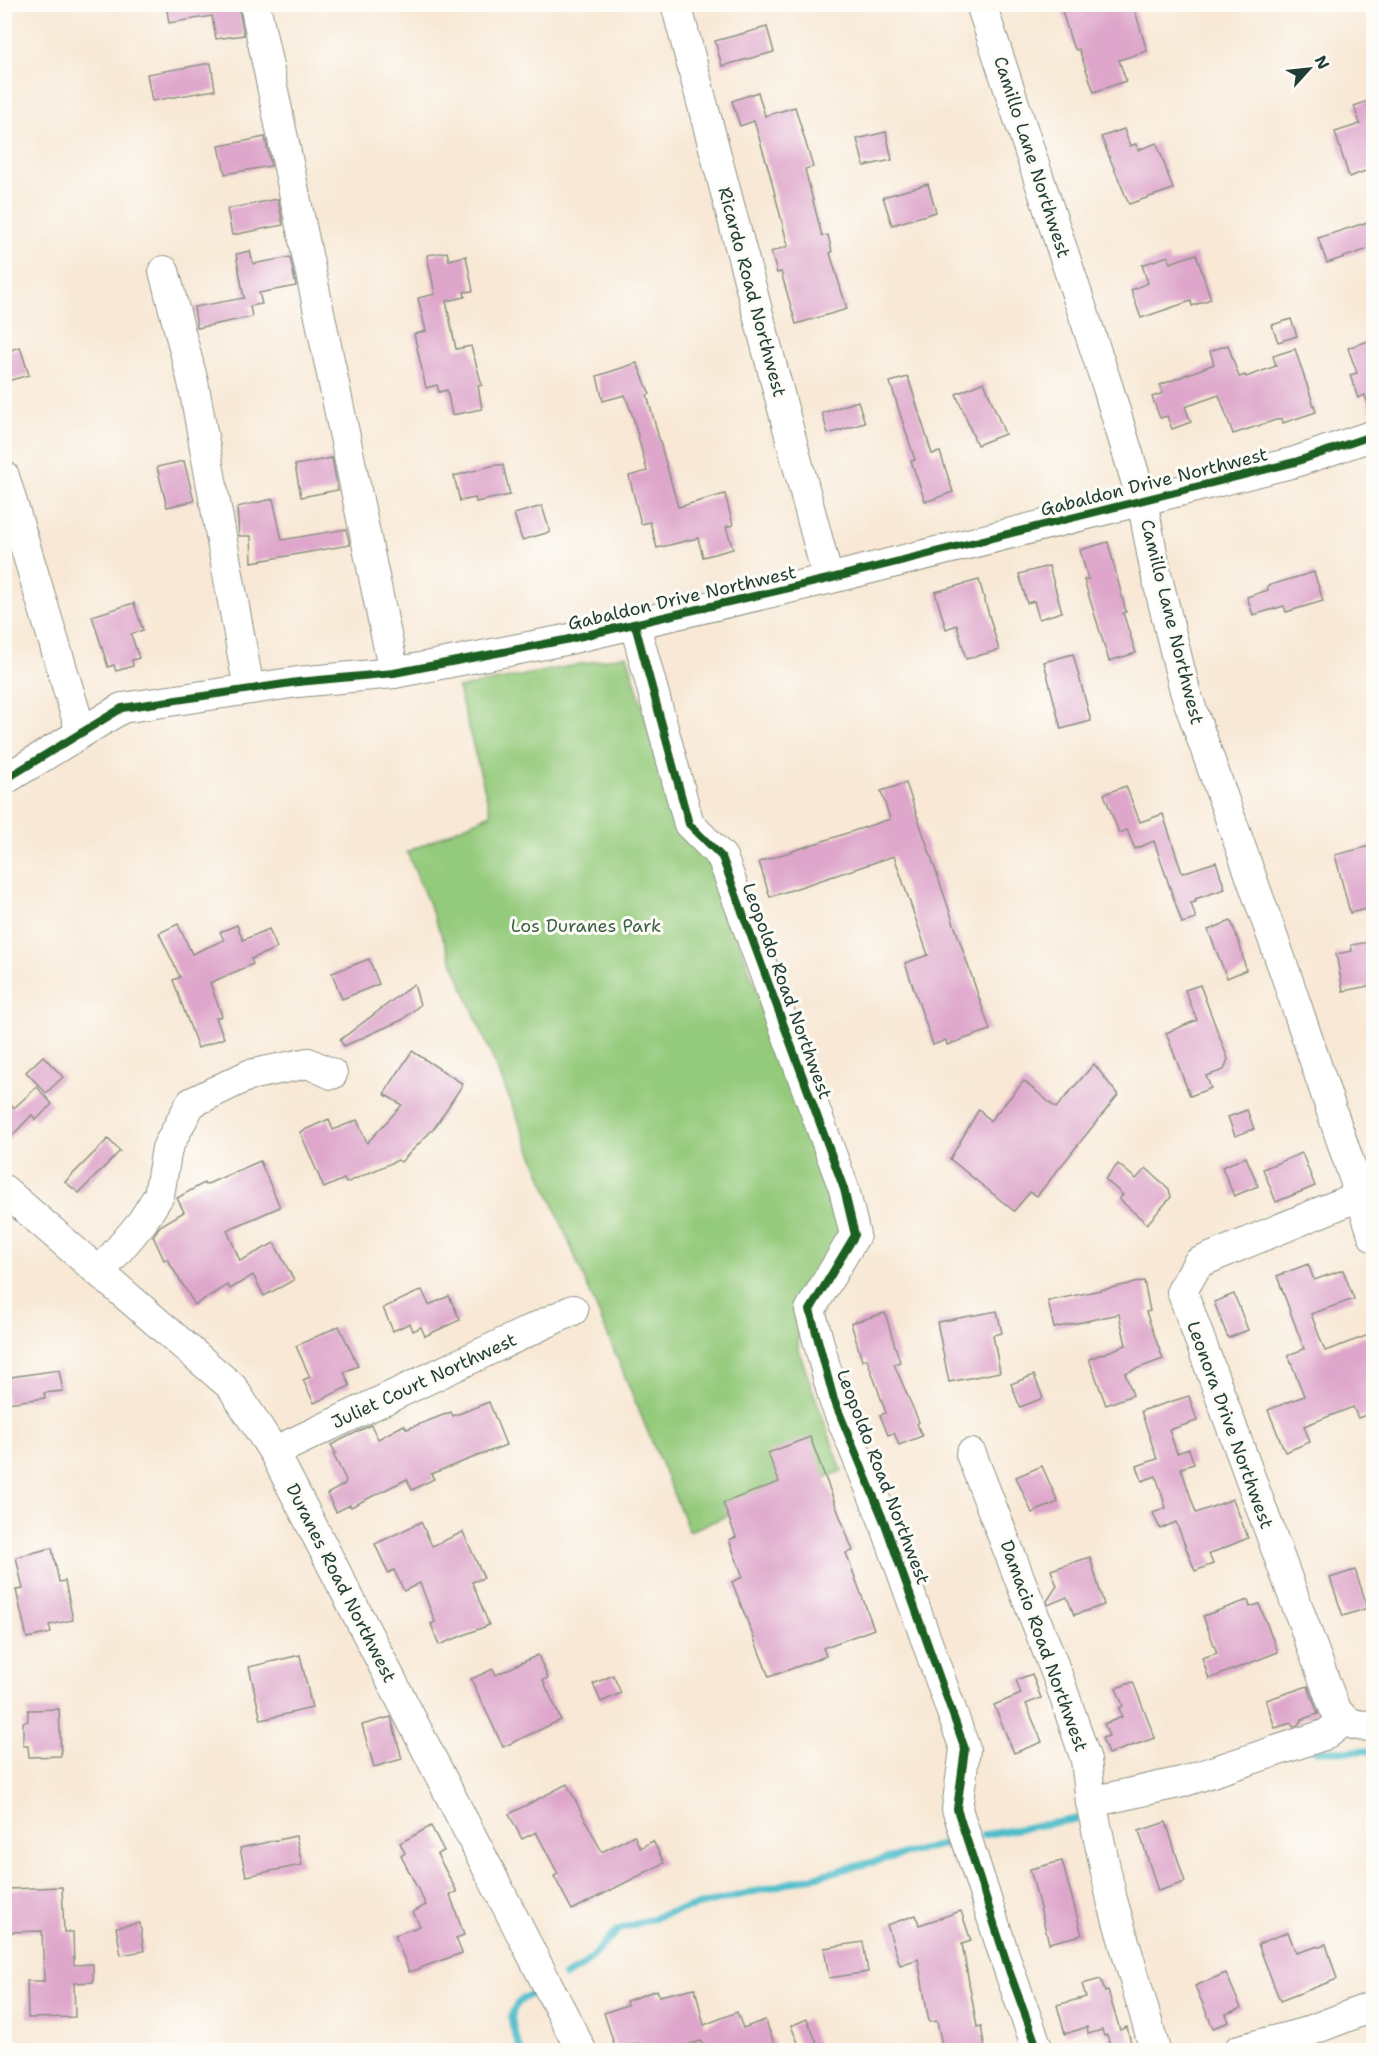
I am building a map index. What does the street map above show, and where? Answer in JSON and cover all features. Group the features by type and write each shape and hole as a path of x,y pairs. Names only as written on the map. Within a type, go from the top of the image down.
{"street":[{"path":"255,4 394,673"},
{"name":"Ricardo Road Northwest","path":"676,4 828,579"},
{"name":"Camillo Lane Northwest","path":"981,4 1108,388 1142,500 1155,570 1185,691 1286,975 1374,1237"},
{"path":"164,271 193,382 249,689"},
{"name":"Gabaldon Drive Northwest","path":"4,780 122,708 249,689 394,673 635,625 1295,462 1374,435"},
{"path":"4,476 81,732"},
{"name":"Leopoldo Road Northwest","path":"635,625 689,824 723,857 844,1189 855,1235 810,1310 834,1400 885,1524 965,1749 957,1809 1038,2050"},
{"path":"100,1272 142,1221 159,1195 167,1148 191,1103 249,1075 308,1063 332,1074"},
{"name":"Duranes Road Northwest","path":"4,1190 232,1387 274,1452 581,2050"},
{"name":"Leonora Drive Northwest","path":"1344,1721 1334,1707 1182,1291 1198,1263 1359,1196"},
{"name":"Juliet Court Northwest","path":"274,1452 573,1310"},
{"name":"Damacio Road Northwest","path":"971,1454 1059,1680 1086,1760 1091,1802 1112,1900 1155,2050"},
{"path":"1091,1802 1182,1782 1327,1734 1344,1721 1364,1727 1374,1725"},
{"path":"1239,2050 1304,2033 1374,2006"}],"green space":[{"name":"Los Duranes Park","path":"627,655 670,799 704,849 842,1217 842,1240 798,1302 798,1349 842,1471 689,1531 407,852 491,814 458,688"}],"building":[{"path":"166,4 238,4 244,35 216,39 212,16 169,23"},
{"path":"1060,4 1133,4 1147,51 1119,60 1126,81 1094,92 1079,49 1076,50 1072,44"},
{"path":"767,27 774,52 722,66 715,41"},
{"path":"211,63 215,90 152,101 147,74"},
{"path":"758,92 765,116 795,107 813,167 805,169 822,236 828,235 832,252 830,253 847,309 796,324 781,272 777,273 771,252 788,246 769,171 754,121 740,126 732,101"},
{"path":"1374,99 1374,168 1349,177 1335,132 1360,124 1354,106"},
{"path":"1124,129 1130,146 1136,144 1138,150 1157,143 1173,189 1129,204 1101,137"},
{"path":"886,132 892,160 864,166 857,139"},
{"path":"265,137 271,166 225,174 219,146"},
{"path":"928,184 936,212 892,225 883,197"},
{"path":"278,199 283,225 232,235 227,209"},
{"path":"1374,220 1374,247 1327,263 1318,238"},
{"path":"250,251 253,264 290,257 296,286 259,293 262,304 250,306 252,317 197,328 194,307 244,298 236,254"},
{"path":"447,252 449,260 466,256 473,291 464,292 465,297 446,301 456,349 471,346 482,385 478,386 482,409 452,415 447,390 439,392 437,385 426,388 414,334 426,331 418,298 435,294 427,255"},
{"path":"1196,254 1211,299 1192,306 1191,301 1141,318 1131,290 1148,283 1142,265 1168,256 1170,263"},
{"path":"1291,319 1297,336 1278,342 1272,325"},
{"path":"1374,339 1374,412 1371,413 1365,395 1358,398 1350,375 1357,373 1348,348"},
{"path":"1228,345 1239,377 1245,375 1246,377 1276,366 1273,356 1295,349 1316,412 1283,423 1282,418 1233,434 1219,395 1185,407 1191,422 1172,429 1167,416 1160,418 1152,397 1163,393 1160,385 1214,364 1210,351"},
{"path":"20,347 29,375 4,382 4,352"},
{"path":"637,363 650,394 647,395 678,507 725,494 733,525 726,527 733,549 703,557 698,538 657,548 650,522 641,524 629,476 647,471 633,417 625,395 603,401 597,376"},
{"path":"908,377 932,454 940,452 953,492 925,501 911,461 915,460 890,382"},
{"path":"984,382 1005,434 977,445 956,394"},
{"path":"858,401 865,423 828,434 822,413"},
{"path":"332,458 338,490 301,497 295,465"},
{"path":"184,461 194,501 167,507 157,467"},
{"path":"503,465 510,495 476,502 475,498 460,501 454,476"},
{"path":"273,499 282,540 346,529 350,545 252,562 251,536 239,536 237,507"},
{"path":"542,506 550,532 522,540 514,514"},
{"path":"1108,542 1126,612 1123,613 1136,653 1109,661 1084,580 1088,579 1080,550"},
{"path":"1049,566 1062,612 1039,619 1034,601 1027,603 1019,574"},
{"path":"1314,572 1323,601 1286,612 1284,606 1253,615 1247,597 1268,590 1267,586"},
{"path":"979,580 999,650 966,659 957,625 946,629 935,592"},
{"path":"134,603 143,630 131,634 139,658 132,660 133,666 116,671 114,665 108,667 92,616"},
{"path":"1073,654 1091,721 1061,729 1044,662"},
{"path":"906,783 990,1030 947,1045 946,1040 933,1045 905,963 928,955 894,856 770,897 759,862 890,819 881,791"},
{"path":"1126,786 1140,822 1163,814 1182,873 1216,862 1225,889 1195,899 1196,902 1191,903 1196,919 1182,923 1154,841 1135,849 1127,830 1119,833 1104,794"},
{"path":"1374,845 1374,907 1350,913 1335,855"},
{"path":"1231,921 1246,970 1227,978 1208,930"},
{"path":"178,924 192,954 224,940 220,932 237,925 243,940 269,929 277,948 251,959 253,964 210,983 222,1016 216,1018 224,1038 198,1048 173,980 180,977 159,933"},
{"path":"1369,942 1370,947 1374,946 1374,985 1343,991 1336,954 1352,951 1351,945"},
{"path":"369,959 379,984 342,999 332,973"},
{"path":"414,984 420,1005 402,1020 344,1046 340,1040"},
{"path":"1200,985 1228,1059 1224,1070 1206,1076 1211,1088 1190,1096 1166,1033 1197,1020 1185,990"},
{"path":"412,1051 463,1084 435,1127 401,1162 398,1160 346,1183 344,1179 324,1188 300,1132 329,1119 333,1130 357,1120 367,1143 402,1105 384,1094"},
{"path":"43,1056 63,1077 46,1093 26,1072"},
{"path":"1094,1064 1118,1095 1037,1196 1030,1192 1014,1211 950,1159 979,1109 990,1121 1024,1081 1056,1108"},
{"path":"37,1087 52,1104 36,1120 32,1115 4,1144 4,1099 14,1108"},
{"path":"1247,1110 1254,1129 1235,1136 1228,1117"},
{"path":"108,1139 120,1151 79,1193 65,1182"},
{"path":"1302,1153 1315,1186 1276,1202 1263,1169"},
{"path":"1246,1157 1258,1186 1234,1196 1222,1167"},
{"path":"260,1161 280,1207 227,1230 240,1261 274,1243 294,1280 264,1296 253,1275 230,1289 227,1285 195,1305 167,1259 164,1260 153,1236 160,1226 184,1212 177,1198 204,1183 205,1185"},
{"path":"1118,1164 1136,1179 1146,1168 1169,1189 1171,1197 1147,1224 1119,1199 1123,1195 1105,1179"},
{"path":"1308,1264 1314,1280 1343,1270 1354,1299 1311,1314 1325,1351 1374,1333 1374,1412 1358,1418 1353,1407 1304,1426 1310,1442 1285,1452 1268,1410 1304,1396 1288,1355 1304,1349 1277,1276"},
{"path":"1144,1281 1150,1311 1146,1312 1163,1359 1125,1373 1133,1395 1106,1405 1089,1359 1126,1345 1119,1314 1054,1328 1048,1301"},
{"path":"422,1290 429,1305 449,1296 460,1320 425,1336 421,1327 413,1331 410,1323 393,1331 383,1308"},
{"path":"1234,1294 1248,1330 1228,1338 1214,1302"},
{"path":"997,1311 1002,1333 993,1335 1000,1372 949,1382 937,1322"},
{"path":"885,1313 900,1362 894,1364 919,1422 917,1424 922,1436 899,1445 894,1433 888,1435 880,1415 886,1413 867,1359 862,1361 851,1323"},
{"path":"339,1326 358,1366 344,1372 350,1386 314,1403 303,1380 310,1377 296,1346"},
{"path":"59,1370 63,1391 44,1393 45,1398 7,1403 4,1378"},
{"path":"1034,1375 1043,1398 1020,1407 1011,1384"},
{"path":"1189,1396 1197,1421 1169,1430 1177,1453 1189,1449 1194,1464 1181,1468 1196,1513 1233,1499 1248,1538 1209,1554 1213,1564 1195,1571 1176,1522 1160,1529 1153,1513 1166,1508 1156,1476 1142,1481 1137,1466 1157,1459 1141,1411"},
{"path":"489,1402 506,1445 431,1474 434,1479 412,1490 407,1479 336,1512 327,1494 345,1484 346,1480 331,1445 371,1425 378,1439 404,1425 407,1429 451,1412 453,1416"},
{"path":"810,1437 853,1551 846,1553 874,1629 823,1648 826,1656 769,1677 732,1582 743,1577 729,1540 736,1537 723,1503 779,1482 768,1453"},
{"path":"1042,1466 1058,1502 1032,1513 1016,1477"},
{"path":"421,1522 432,1546 463,1532 484,1578 472,1582 489,1625 439,1645 431,1624 435,1622 420,1583 404,1591 394,1570 388,1573 375,1544"},
{"path":"52,1548 59,1582 65,1581 73,1620 49,1625 51,1633 27,1638 16,1590 23,1589 16,1557"},
{"path":"1090,1557 1104,1605 1074,1615 1067,1597 1048,1605 1047,1601 1057,1586 1051,1570"},
{"path":"1355,1570 1368,1608 1343,1616 1330,1578"},
{"path":"1248,1600 1250,1607 1259,1604 1278,1652 1209,1679 1202,1658 1217,1653 1203,1616"},
{"path":"300,1655 312,1708 261,1720 249,1667"},
{"path":"538,1655 548,1678 543,1680 561,1720 503,1747 471,1679 493,1669 496,1675"},
{"path":"1032,1674 1041,1698 1026,1704 1042,1742 1014,1753 994,1705 1021,1694 1016,1680"},
{"path":"613,1675 621,1693 601,1702 593,1684"},
{"path":"1133,1682 1155,1738 1108,1754 1102,1738 1109,1736 1104,1724 1122,1717 1119,1708 1123,1706 1116,1688"},
{"path":"1308,1686 1318,1714 1302,1719 1297,1726 1293,1727 1291,1723 1275,1728 1266,1700"},
{"path":"59,1709 61,1756 29,1757 28,1746 23,1746 23,1722 28,1721 28,1710"},
{"path":"391,1717 402,1759 374,1767 362,1725"},
{"path":"567,1784 602,1852 634,1835 640,1848 653,1841 664,1863 572,1910 554,1876 558,1874 536,1832 522,1839 509,1814"},
{"path":"1166,1822 1185,1882 1158,1891 1139,1831"},
{"path":"431,1826 444,1851 437,1854 457,1892 450,1895 464,1935 456,1938 462,1953 409,1972 395,1935 420,1926 413,1912 426,1905 401,1856 405,1853 400,1843"},
{"path":"296,1836 302,1865 246,1876 240,1848"},
{"path":"1062,1861 1082,1935 1049,1943 1030,1869"},
{"path":"62,1887 64,1932 73,1932 74,1965 93,1964 93,1982 74,1983 75,2017 28,2018 27,1981 44,1981 42,1931 10,1932 8,1889"},
{"path":"961,1911 971,1941 962,1944 977,2027 981,2026 985,2050 943,2050 937,2021 929,2022 918,1959 900,1965 887,1925 916,1915 919,1925"},
{"path":"140,1923 144,1951 121,1955 116,1927"},
{"path":"1288,1932 1296,1953 1326,1944 1337,1979 1280,2001 1258,1944"},
{"path":"863,1942 868,1972 829,1978 824,1948"},
{"path":"1226,1973 1241,2008 1226,2014 1229,2022 1213,2028 1195,1986"},
{"path":"1101,1979 1105,1992 1108,1991 1120,2030 1127,2027 1132,2047 1112,2050 1107,2035 1104,2036 1102,2030 1088,2034 1087,2027 1065,2034 1057,2005 1086,1997 1082,1984"},
{"path":"695,1988 704,2025 737,2012 743,2028 765,2020 777,2050 705,2050 701,2041 671,2050 640,2050 638,2043 616,2050 604,2013 627,2005 626,2001 657,1990 659,1996"},
{"path":"807,2019 820,2050 801,2050 791,2026"}],"waterway":[{"path":"1316,1751 1374,1751"},
{"path":"983,1835 1076,1819"},
{"path":"565,1976 582,1967 618,1930 668,1913 949,1843"},
{"path":"521,2050 513,2026 513,2012 516,2006 531,1994"}],"cycle path":[{"path":"4,780 122,708 298,682 394,673 565,640 828,579 1295,462 1374,435"},
{"path":"635,625 689,824 722,857 844,1189 855,1235 810,1310 834,1400 885,1524 965,1749 957,1809 1010,1973 1038,2050"}]}
